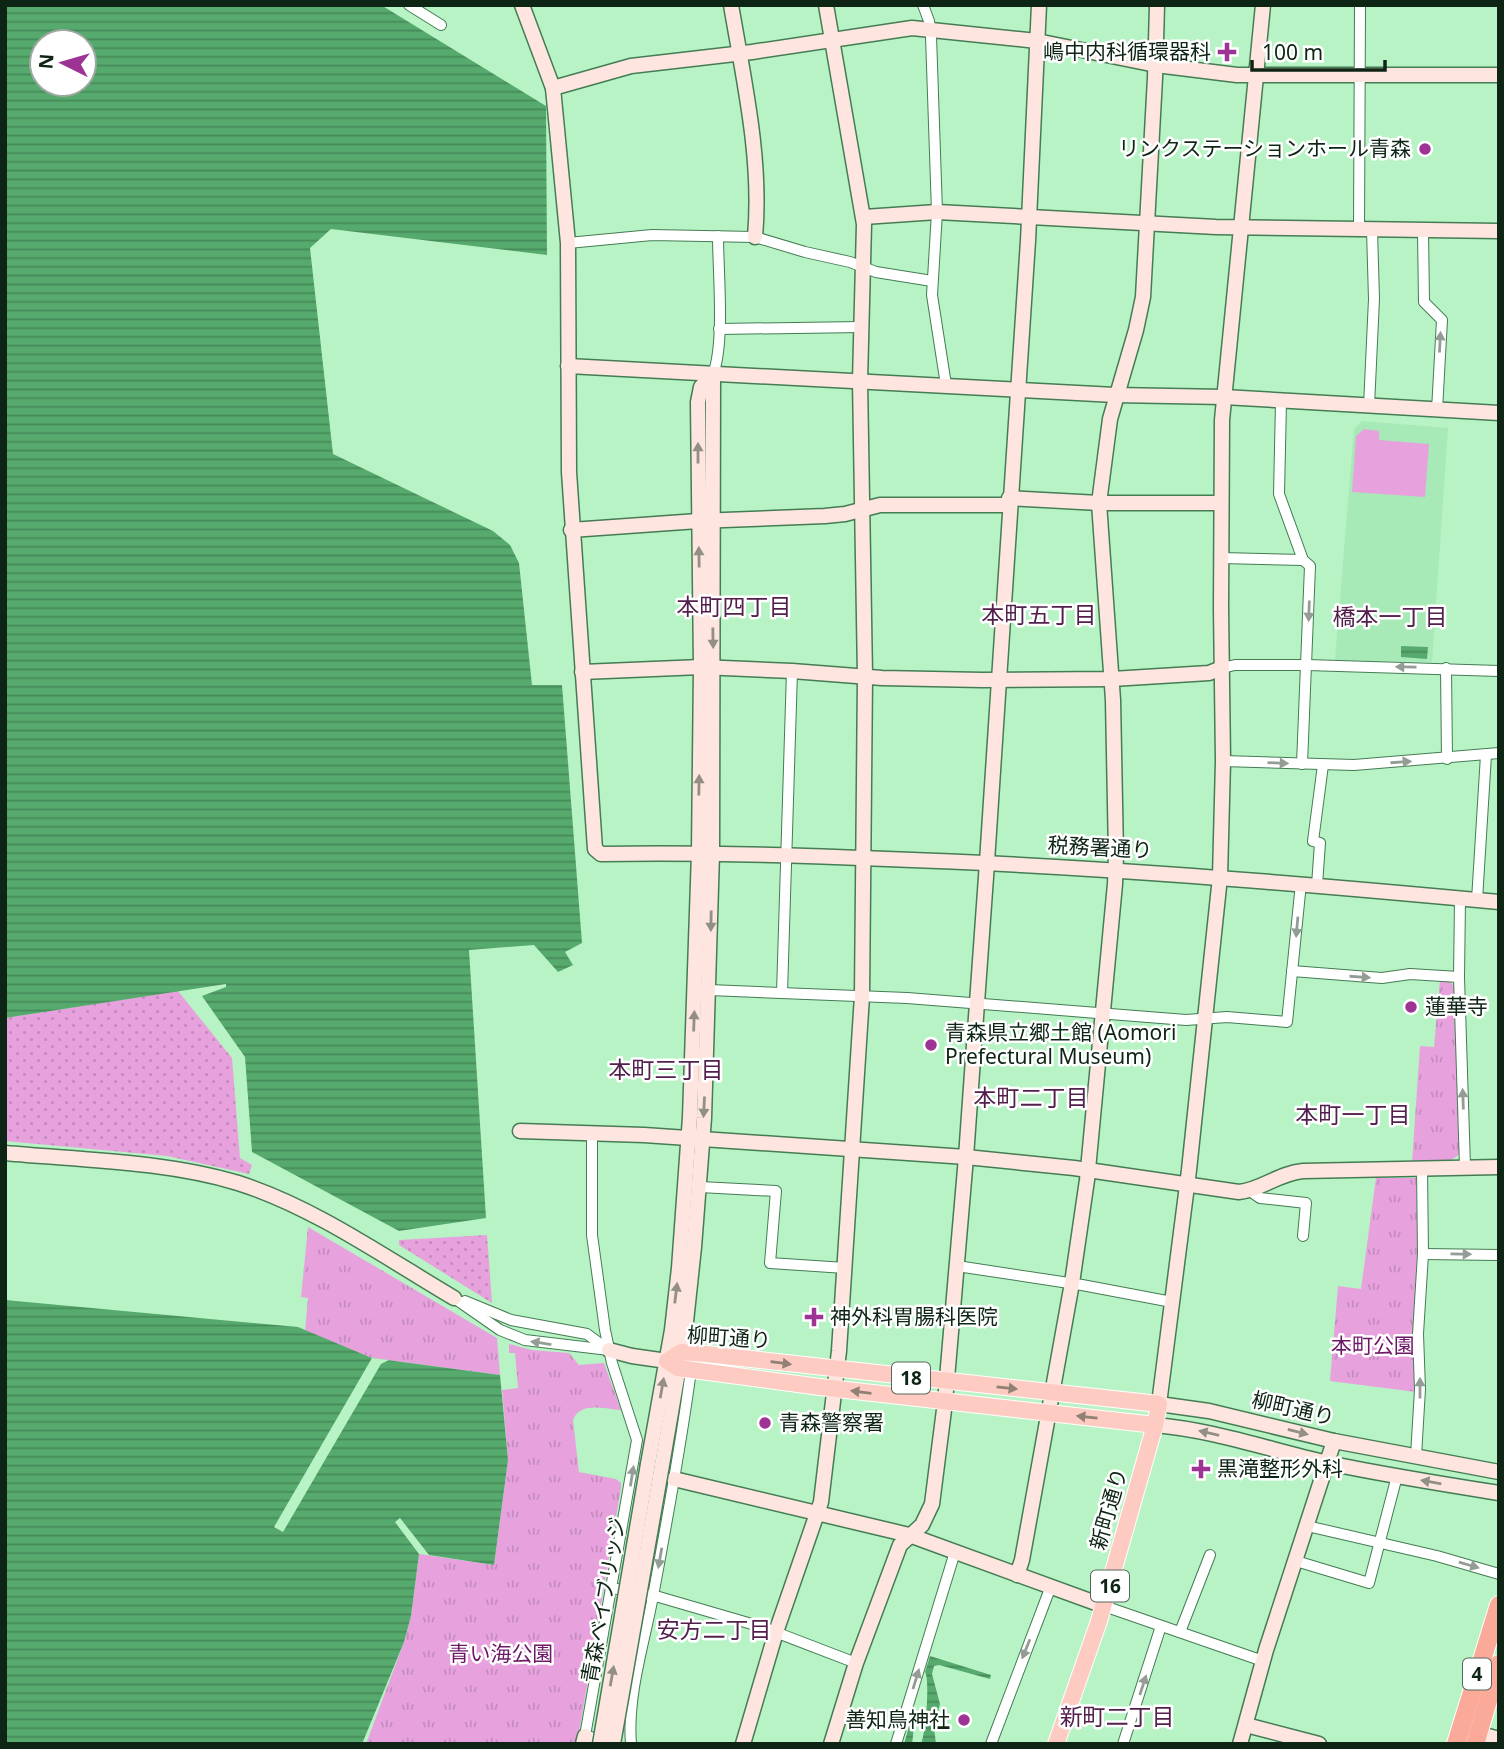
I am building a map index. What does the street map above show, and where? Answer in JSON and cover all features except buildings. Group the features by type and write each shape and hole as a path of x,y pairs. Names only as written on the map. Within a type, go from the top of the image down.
{"highway":[{"name":"4","path":"1467,1737 1499,1605"},
{"name":"4","path":"1467,1737 1499,1664"}],"main road":[{"name":"柳町通り","path":"679,1363 837,1370 1159,1404"},
{"name":"柳町通り","path":"679,1363 835,1389 1155,1425"},
{"name":"新町通り","path":"1056,1744 1104,1606 1159,1404"}],"street":[{"path":"409,5 442,25"},
{"path":"522,5 553,88 568,243 567,415 582,672 707,667 882,678 1112,680 1209,673 1235,665 1499,671"},
{"path":"731,5 756,166 758,202 755,237"},
{"path":"743,1744 776,1632 821,1502 837,1370 862,996 864,676 860,381 864,217 825,5"},
{"path":"923,5 931,29 937,212 932,281 946,385"},
{"path":"831,1744 856,1662 900,1545 922,1525 932,1504 945,1402 987,863 1029,218 1039,5"},
{"path":"1017,1575 1022,1560 1072,1283 1088,1170 1116,870 1112,680 1099,503 1115,395 1140,314 1148,223 1157,5"},
{"path":"1159,1404 1187,1184 1220,877 1223,761 1220,503 1224,397 1263,5"},
{"path":"1360,5 1359,76 1366,230 1374,299 1368,406"},
{"path":"553,88 631,66 739,54 912,28 1037,41 1156,65 1256,76 1499,75"},
{"path":"864,217 937,212 1241,228 1499,231"},
{"path":"1423,230 1424,302 1442,320 1437,410"},
{"path":"568,243 640,236 755,237 876,272 932,281"},
{"path":"631,1744 629,1723 674,1479 679,1363 679,1268 696,1139 709,990 705,521 698,393 713,374 718,360 718,236"},
{"path":"719,329 861,327"},
{"path":"568,366 1115,395 1224,397 1499,414"},
{"path":"1281,402 1279,494 1303,560 1310,566 1302,764"},
{"path":"572,530 825,516 880,505 1009,501 1220,503"},
{"path":"1221,558 1303,560"},
{"path":"1446,668 1447,759"},
{"path":"782,993 792,671"},
{"name":"税務署通り","path":"582,672 595,849 601,854 706,853 987,863 1301,883 1499,902"},
{"path":"1223,761 1354,765 1499,753"},
{"path":"1477,900 1486,755"},
{"path":"1317,885 1321,843 1313,841 1323,765"},
{"path":"655,1465 679,1363 700,1187 696,1139 706,853"},
{"path":"709,990 977,1003 1186,1020 1227,1017 1287,1022 1301,883"},
{"path":"1460,898 1459,977 1465,1167"},
{"path":"1292,971 1382,978 1410,974 1459,977"},
{"path":"520,1131 696,1139 966,1157 1088,1170 1238,1192 1250,1191 1289,1172 1499,1167"},
{"path":"592,1134 592,1235 607,1349 636,1440 584,1740 614,1744"},
{"path":"5,1153 161,1168 237,1183 299,1208 454,1298 500,1330 525,1340 550,1345 607,1349 679,1363"},
{"path":"1416,1456 1420,1389 1418,1334 1423,1254 1422,1168"},
{"path":"700,1187 775,1191 769,1263 845,1268"},
{"path":"1250,1191 1260,1198 1306,1203 1303,1236"},
{"path":"1423,1254 1499,1255"},
{"path":"957,1266 1172,1301"},
{"path":"454,1298 519,1322 587,1334 607,1349"},
{"name":"柳町通り","path":"1159,1404 1209,1411 1334,1441 1499,1472"},
{"name":"柳町通り","path":"1155,1425 1186,1427 1328,1463 1499,1493"},
{"path":"1240,1744 1263,1661 1334,1441"},
{"name":"青森ベイブリッジ","path":"600,1744 655,1465"},
{"name":"青森ベイブリッジ","path":"614,1744 655,1465"},
{"path":"1296,1561 1369,1583 1397,1476"},
{"path":"674,1479 909,1535 1263,1661"},
{"path":"1307,1526 1499,1574"},
{"path":"896,1744 955,1552"},
{"path":"1180,1632 1210,1555"},
{"path":"991,1744 1051,1586"},
{"path":"612,1588 776,1632 856,1662"},
{"path":"1124,1744 1161,1626"},
{"path":"1246,1725 1319,1744"},
{"path":"1467,1737 1499,1739"}],"shaded area":[{"path":"5,5 381,5 546,106 547,255 331,229 310,248 333,454 493,531 510,545 519,563 532,685 562,685 582,943 565,952 573,965 558,972 534,945 469,950 486,1218 399,1231 252,1152 245,1057 202,996 226,987 226,984 5,1018"},
{"path":"1362,421 1448,428 1432,662 1335,660 1354,429"},
{"path":"1401,646 1428,647 1427,659 1401,657"},
{"path":"5,1300 298,1327 372,1358 500,1375 508,1460 494,1565 429,1555 400,1518 395,1522 419,1554 411,1616 404,1642 362,1744 5,1744"},
{"path":"930,1656 991,1675 990,1679 939,1665 934,1666 932,1674 940,1704 934,1727 936,1744 921,1744 927,1707 925,1672"},
{"path":"916,1711 912,1744 904,1744 913,1712"}],"green space":[{"path":"1364,429 1379,431 1379,440 1429,444 1425,497 1352,492 1356,436"},
{"path":"1440,980 1449,981 1456,988 1460,1154 1450,1161 1412,1162 1420,1046 1434,1047"},
{"path":"178,991 232,1058 240,1158 252,1165 249,1174 167,1156 5,1141 5,1018"},
{"name":"本町公園","path":"1376,1178 1416,1178 1418,1239 1413,1334 1416,1392 1330,1381 1338,1286 1361,1289"},
{"path":"308,1227 497,1338 500,1375 372,1358 305,1331 308,1298 301,1297"},
{"path":"487,1235 492,1303 399,1245 399,1240"},
{"name":"青い海公園","path":"509,1344 532,1350 569,1353 579,1365 604,1363 621,1410 587,1408 576,1414 573,1420 579,1472 616,1479 621,1483 577,1744 366,1744 404,1642 411,1616 419,1554 494,1565 508,1460 502,1390 518,1388 515,1353 509,1353"}],"pier":[{"path":"372,1358 389,1360 381,1364 283,1532 274,1527"}],"place":[{"name":"嶋中内科循環器科","path":"1227,52"},
{"name":"リンクステーションホール青森","path":"1425,149"},
{"name":"蓮華寺","path":"1411,1007"},
{"name":"青森県立郷土館 (Aomori Prefectural Museum)","path":"931,1045"},
{"name":"神外科胃腸科医院","path":"814,1317"},
{"name":"青森警察署","path":"765,1423"},
{"name":"黒滝整形外科","path":"1201,1469"},
{"name":"善知鳥神社","path":"964,1720"}],"district":[{"name":"本町四丁目","path":"734,607"},
{"name":"本町五丁目","path":"1039,615"},
{"name":"橋本一丁目","path":"1390,617"},
{"name":"本町三丁目","path":"666,1070"},
{"name":"本町二丁目","path":"1031,1098"},
{"name":"本町一丁目","path":"1353,1115"},
{"name":"安方二丁目","path":"714,1630"},
{"name":"新町二丁目","path":"1117,1717"}]}
